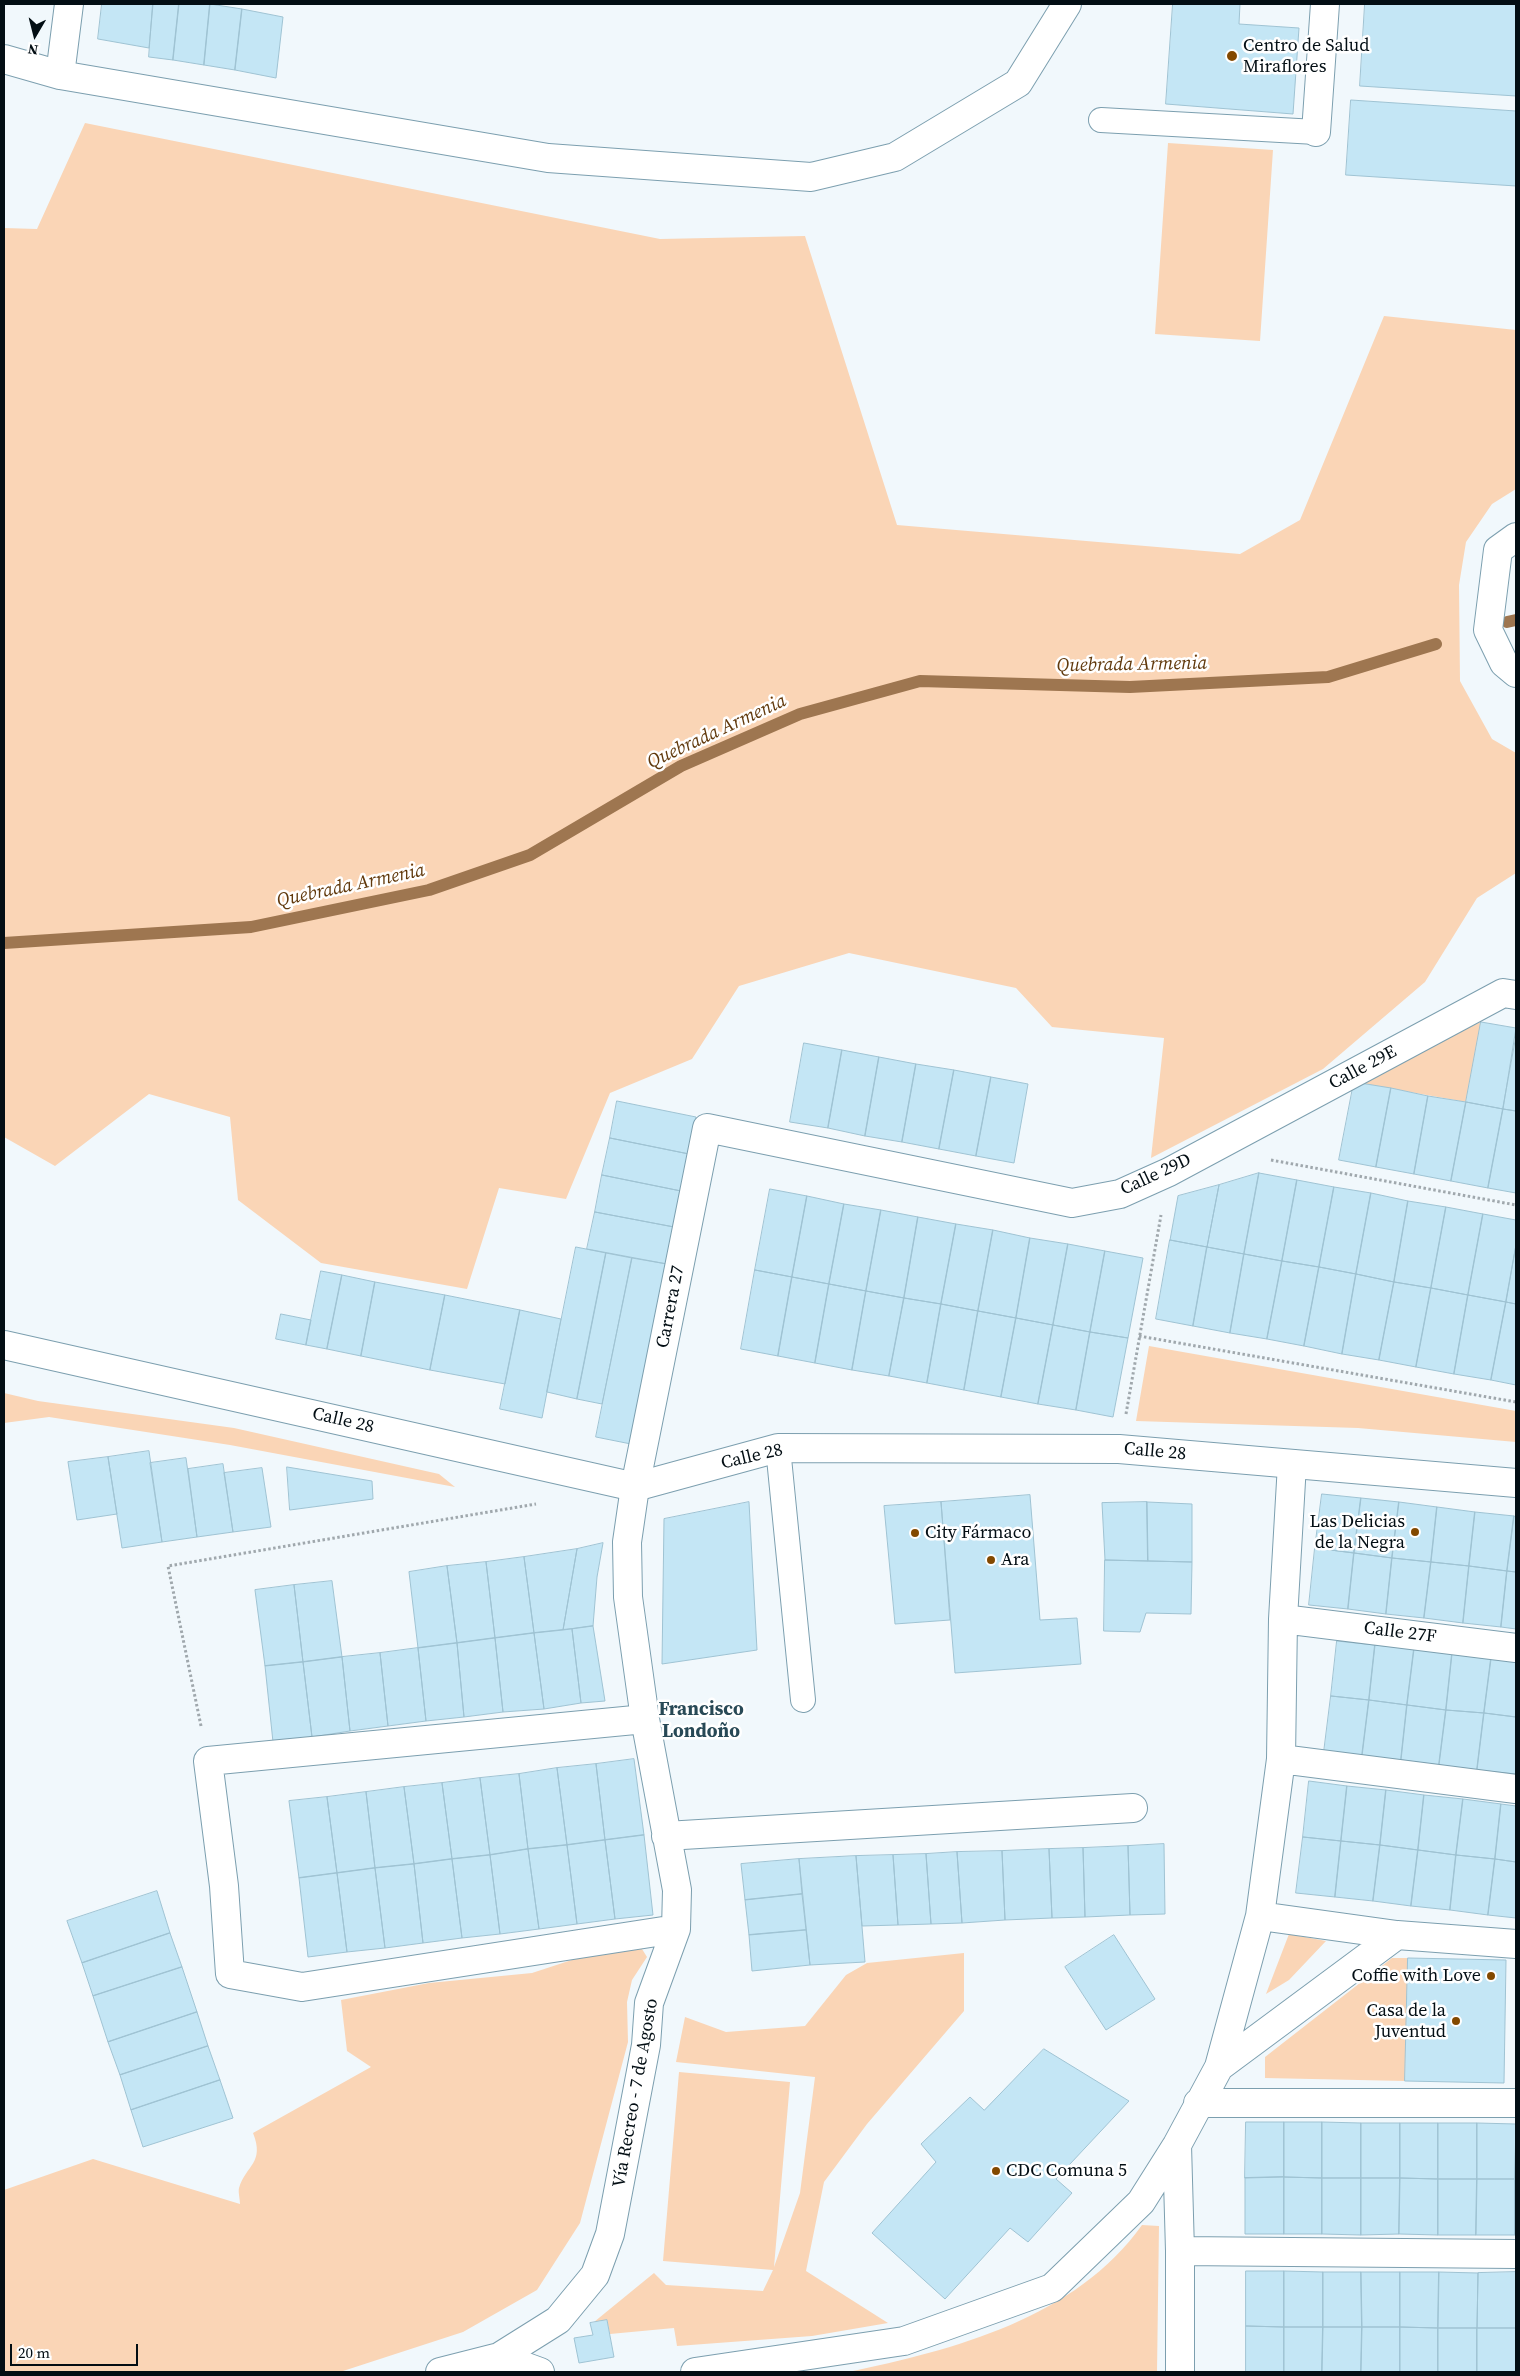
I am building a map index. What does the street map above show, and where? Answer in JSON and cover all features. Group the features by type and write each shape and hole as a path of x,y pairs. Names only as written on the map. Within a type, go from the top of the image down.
{"street":[{"path":"60,75 69,4"},
{"path":"4,58 60,75 548,158 811,178 895,157 1018,83 1068,4"},
{"path":"1316,132 1325,4"},
{"path":"1516,537 1498,550 1488,630 1504,664 1516,673"},
{"name":"Calle 29E","path":"1210,1149 1503,993 1516,995"},
{"name":"Calle 29D","path":"707,1128 1072,1203 1120,1194 1169,1172 1210,1149"},
{"name":"Carrera 27","path":"635,1487 707,1128"},
{"name":"Calle 28","path":"4,1345 635,1487 778,1448 1120,1449 1516,1483"},
{"path":"695,2372 904,2340 1052,2288 1141,2202 1176,2145 1219,2067 1260,1916 1281,1759 1283,1619 1292,1464"},
{"name":"Vía Recreo - 7 de Agosto","path":"440,2372 499,2356 558,2320 595,2275 610,2234 646,2045 649,2002 676,1929 677,1890 645,1719 628,1597 628,1542 635,1487"},
{"name":"Calle 27F","path":"1283,1619 1516,1648"},
{"path":"645,1719 208,1761 224,1886 230,1974 302,1987 676,1929"},
{"path":"1281,1759 1516,1789"},
{"path":"666,1836 1133,1808"},
{"path":"1260,1916 1397,1935 1516,1944"},
{"path":"1219,2067 1397,1935"},
{"path":"1198,2103 1516,2103"},
{"path":"1176,2145 1180,2251 1180,2372"},
{"path":"1180,2251 1516,2254"},
{"path":"499,2356 540,2372"}],"lane":[{"path":"1101,120 1316,132"},
{"path":"778,1448 803,1700"}],"path":[{"path":"1268,1159 1516,1205"},
{"path":"1120,1449 1169,1172"},
{"path":"1139,1336 1516,1402"},
{"path":"208,1761 168,1566 538,1504"}],"shaded area":[{"path":"85,123 660,239 805,236 897,525 1240,554 1300,520 1384,316 1516,330 1516,489 1492,504 1466,542 1459,585 1460,681 1492,739 1516,753 1516,873 1477,898 1425,982 1323,1069 1151,1158 1164,1038 1052,1027 1016,988 849,953 739,986 692,1059 610,1093 566,1199 499,1188 467,1289 321,1263 238,1200 230,1117 149,1094 55,1166 4,1137 4,228 37,229"},
{"path":"1168,143 1273,150 1260,341 1155,334"},
{"path":"1481,1022 1466,1102 1354,1082"},
{"path":"1149,1346 1516,1411 1516,1442 1358,1428 1136,1421"},
{"path":"4,1393 38,1401 234,1428 439,1474 455,1487 230,1445 49,1417 4,1423"},
{"path":"1289,1934 1326,1941 1289,1980 1266,1994"},
{"path":"642,1949 647,1957 632,1980 627,2002 628,2042 580,2223 537,2290 463,2332 340,2372 4,2372 4,2190 93,2159 240,2204 239,2188 256,2158 257,2151 253,2133 371,2067 347,2051 341,2000 429,1983 532,1973 587,1955"},
{"path":"964,1953 964,2011 867,2124 824,2182 806,2271 888,2323 812,2336 677,2346 674,2328 610,2334 607,2320 594,2322 654,2273 666,2285 763,2291 773,2270 663,2261 679,2072 790,2082 774,2267 800,2193 815,2077 676,2062 685,2017 726,2032 805,2026 846,1975 867,1963"},
{"path":"1392,1958 1408,1958 1405,2081 1265,2078 1265,2057"},
{"path":"1142,2225 1159,2226 1157,2372 848,2372 929,2353 970,2340 1010,2325 1048,2307 1083,2284 1115,2257"}],"building":[{"path":"102,4 153,4 149,48 98,39"},
{"path":"153,4 179,4 173,60 149,57"},
{"path":"179,4 210,4 204,65 173,60"},
{"path":"210,4 242,9 235,70 204,65"},
{"name":"Centro de Salud Miraflores","path":"1173,4 1240,4 1239,24 1299,28 1293,114 1166,104"},
{"path":"1365,4 1516,4 1516,96 1360,86"},
{"path":"242,9 283,17 276,78 235,70"},
{"path":"1351,100 1516,111 1516,186 1346,175"},
{"path":"1481,1022 1516,1028 1503,1109 1466,1102"},
{"path":"1516,1036 1516,1111 1503,1109"},
{"path":"804,1043 842,1050 828,1128 790,1122"},
{"path":"842,1050 879,1057 865,1136 828,1128"},
{"path":"879,1057 916,1064 902,1142 865,1136"},
{"path":"916,1064 954,1070 939,1149 902,1142"},
{"path":"954,1070 991,1077 976,1156 939,1149"},
{"path":"991,1077 1028,1084 1014,1163 976,1156"},
{"path":"1354,1082 1391,1088 1376,1167 1339,1160"},
{"path":"1391,1088 1428,1096 1414,1174 1376,1167"},
{"path":"1428,1096 1466,1102 1451,1181 1414,1174"},
{"path":"617,1101 696,1117 689,1154 610,1138"},
{"path":"1466,1102 1503,1109 1488,1188 1451,1181"},
{"path":"1503,1109 1516,1111 1516,1193 1488,1188"},
{"path":"610,1138 689,1154 681,1191 602,1175"},
{"path":"1259,1173 1244,1254 1207,1247 1219,1185"},
{"path":"1259,1173 1297,1180 1282,1261 1244,1254"},
{"path":"602,1175 681,1191 674,1227 595,1212"},
{"path":"1297,1180 1334,1187 1319,1267 1282,1261"},
{"path":"1219,1185 1207,1247 1170,1240 1178,1196"},
{"path":"1334,1187 1371,1193 1356,1274 1319,1267"},
{"path":"770,1189 807,1196 792,1277 755,1270"},
{"path":"1371,1193 1408,1201 1394,1282 1356,1274"},
{"path":"807,1196 844,1204 829,1284 792,1277"},
{"path":"1408,1201 1446,1207 1431,1288 1394,1282"},
{"path":"844,1204 881,1210 866,1291 829,1284"},
{"path":"1446,1207 1483,1214 1468,1295 1431,1288"},
{"path":"881,1210 918,1217 904,1298 866,1291"},
{"path":"595,1212 674,1227 667,1264 587,1249"},
{"path":"1483,1214 1516,1220 1516,1245 1506,1302 1468,1295"},
{"path":"918,1217 956,1224 941,1304 904,1298"},
{"path":"956,1224 993,1230 978,1311 941,1304"},
{"path":"993,1230 1030,1238 1016,1318 978,1311"},
{"path":"1030,1238 1068,1244 1053,1325 1016,1318"},
{"path":"1170,1240 1207,1247 1193,1326 1156,1319"},
{"path":"1068,1244 1105,1251 1090,1332 1053,1325"},
{"path":"1516,1245 1516,1304 1506,1302"},
{"path":"576,1247 606,1253 577,1399 547,1392"},
{"path":"1207,1247 1244,1254 1230,1333 1193,1326"},
{"path":"1105,1251 1143,1258 1128,1338 1090,1332"},
{"path":"606,1253 632,1258 602,1404 577,1399"},
{"path":"1244,1254 1282,1261 1267,1339 1230,1333"},
{"path":"632,1258 667,1264 631,1444 596,1437"},
{"path":"1282,1261 1319,1267 1304,1346 1267,1339"},
{"path":"1319,1267 1356,1274 1342,1354 1304,1346"},
{"path":"755,1270 792,1277 778,1356 741,1349"},
{"path":"321,1271 342,1275 327,1349 306,1345"},
{"path":"1356,1274 1394,1282 1379,1360 1342,1354"},
{"path":"342,1275 375,1282 361,1356 327,1349"},
{"path":"792,1277 829,1284 815,1363 778,1356"},
{"path":"375,1282 445,1295 430,1370 361,1356"},
{"path":"1394,1282 1431,1288 1416,1367 1379,1360"},
{"path":"829,1284 866,1291 852,1370 815,1363"},
{"path":"1431,1288 1468,1295 1454,1374 1416,1367"},
{"path":"866,1291 904,1298 889,1376 852,1370"},
{"path":"445,1295 520,1310 505,1384 430,1370"},
{"path":"1468,1295 1506,1302 1491,1380 1454,1374"},
{"path":"904,1298 941,1304 927,1383 889,1376"},
{"path":"1506,1302 1516,1304 1516,1385 1491,1380"},
{"path":"941,1304 978,1311 964,1390 927,1383"},
{"path":"520,1310 561,1319 542,1418 500,1409"},
{"path":"978,1311 1016,1318 1001,1397 964,1390"},
{"path":"281,1314 311,1320 306,1345 276,1339"},
{"path":"1016,1318 1053,1325 1038,1404 1001,1397"},
{"path":"1053,1325 1090,1332 1076,1410 1038,1404"},
{"path":"1090,1332 1128,1338 1113,1417 1076,1410"},
{"path":"149,1451 162,1542 122,1548 108,1457"},
{"path":"108,1457 117,1514 77,1520 68,1462"},
{"path":"186,1458 197,1537 162,1542 150,1463"},
{"path":"223,1464 233,1532 197,1537 188,1469"},
{"path":"287,1467 372,1481 373,1499 290,1510"},
{"path":"262,1468 271,1527 233,1532 224,1473"},
{"path":"1322,1494 1361,1498 1354,1553 1315,1548"},
{"path":"1030,1495 1040,1620 1077,1618 1081,1664 955,1673 941,1502"},
{"path":"1361,1498 1399,1502 1392,1558 1354,1553"},
{"path":"749,1502 757,1650 662,1664 664,1519"},
{"path":"941,1502 950,1620 895,1624 884,1506"},
{"path":"1147,1502 1192,1504 1192,1562 1148,1561"},
{"path":"1147,1502 1148,1561 1105,1560 1102,1503"},
{"name":"Las Delicias de la Negra","path":"1399,1502 1437,1507 1431,1562 1392,1558"},
{"path":"1437,1507 1475,1512 1469,1566 1431,1562"},
{"path":"1475,1512 1514,1516 1507,1571 1469,1566"},
{"path":"1514,1516 1516,1517 1516,1572 1507,1571"},
{"path":"603,1543 597,1577 593,1626 563,1630 577,1549"},
{"path":"1315,1548 1354,1553 1348,1609 1309,1605"},
{"path":"577,1549 563,1630 534,1633 524,1557"},
{"path":"1354,1553 1392,1558 1386,1614 1348,1609"},
{"path":"524,1557 534,1633 495,1638 486,1562"},
{"path":"1392,1558 1431,1562 1424,1618 1386,1614"},
{"path":"1105,1560 1192,1562 1191,1614 1146,1613 1140,1632 1104,1631"},
{"path":"486,1562 495,1638 457,1643 447,1566"},
{"path":"1431,1562 1469,1566 1463,1623 1424,1618"},
{"path":"447,1566 457,1643 418,1648 409,1572"},
{"path":"1469,1566 1507,1571 1501,1627 1463,1623"},
{"path":"1507,1571 1516,1572 1516,1629 1501,1627"},
{"path":"332,1581 342,1657 303,1662 294,1585"},
{"path":"294,1585 303,1662 265,1666 255,1590"},
{"path":"593,1626 605,1701 581,1703 572,1629"},
{"path":"572,1629 581,1703 544,1709 534,1633"},
{"path":"534,1633 544,1709 503,1712 495,1638"},
{"path":"495,1638 503,1712 464,1717 457,1643"},
{"path":"1337,1641 1375,1645 1369,1700 1331,1696"},
{"path":"457,1643 464,1717 426,1721 418,1648"},
{"path":"1375,1645 1414,1649 1407,1705 1369,1700"},
{"path":"418,1648 426,1721 388,1726 380,1653"},
{"path":"1414,1649 1452,1654 1446,1710 1407,1705"},
{"path":"380,1653 388,1726 350,1731 342,1657"},
{"path":"1452,1654 1491,1659 1484,1713 1446,1710"},
{"path":"342,1657 350,1731 312,1737 303,1662"},
{"path":"1491,1659 1516,1661 1516,1717 1484,1713"},
{"path":"303,1662 312,1737 273,1742 265,1666"},
{"path":"1331,1696 1369,1700 1362,1756 1324,1752"},
{"path":"1369,1700 1407,1705 1401,1760 1362,1756"},
{"path":"1407,1705 1446,1710 1439,1765 1401,1760"},
{"path":"1446,1710 1484,1713 1477,1770 1439,1765"},
{"path":"1484,1713 1516,1717 1516,1774 1477,1770"},
{"path":"634,1759 644,1835 605,1840 596,1764"},
{"path":"596,1764 605,1840 567,1845 557,1768"},
{"path":"557,1768 567,1845 528,1849 519,1774"},
{"path":"519,1774 528,1849 490,1855 480,1778"},
{"path":"480,1778 490,1855 452,1859 442,1783"},
{"path":"1309,1781 1347,1786 1341,1841 1303,1837"},
{"path":"442,1783 452,1859 414,1864 404,1787"},
{"path":"1347,1786 1386,1790 1380,1845 1341,1841"},
{"path":"404,1787 414,1864 375,1868 366,1792"},
{"path":"1386,1790 1424,1795 1418,1850 1380,1845"},
{"path":"366,1792 375,1868 337,1873 327,1797"},
{"path":"1424,1795 1463,1799 1456,1855 1418,1850"},
{"path":"327,1797 337,1873 299,1878 289,1801"},
{"path":"1463,1799 1501,1804 1495,1859 1456,1855"},
{"path":"1501,1804 1516,1806 1516,1862 1495,1859"},
{"path":"644,1835 653,1915 615,1919 605,1840"},
{"path":"1303,1837 1341,1841 1335,1897 1296,1893"},
{"path":"605,1840 615,1919 577,1924 567,1845"},
{"path":"1341,1841 1380,1845 1373,1901 1335,1897"},
{"path":"1164,1844 1165,1914 1130,1915 1128,1846"},
{"path":"567,1845 577,1924 539,1929 528,1849"},
{"path":"1380,1845 1418,1850 1411,1906 1373,1901"},
{"path":"1128,1846 1130,1915 1085,1917 1083,1848"},
{"path":"1083,1848 1085,1917 1052,1918 1049,1849"},
{"path":"528,1849 539,1929 500,1934 490,1855"},
{"path":"1049,1849 1052,1918 1005,1920 1002,1851"},
{"path":"1418,1850 1456,1855 1450,1910 1411,1906"},
{"path":"1002,1851 1005,1920 962,1923 957,1852"},
{"path":"957,1852 962,1923 931,1924 926,1854"},
{"path":"926,1854 931,1924 898,1925 893,1855"},
{"path":"490,1855 500,1934 462,1938 452,1859"},
{"path":"893,1855 898,1925 862,1926 856,1856"},
{"path":"1456,1855 1495,1859 1488,1915 1450,1910"},
{"path":"856,1856 865,1962 810,1965 799,1859"},
{"path":"452,1859 462,1938 423,1943 414,1864"},
{"path":"799,1859 802,1894 745,1900 741,1864"},
{"path":"1495,1859 1516,1862 1516,1918 1488,1915"},
{"path":"414,1864 423,1943 385,1948 375,1868"},
{"path":"375,1868 385,1948 347,1952 337,1873"},
{"path":"337,1873 347,1952 308,1957 299,1878"},
{"path":"157,1891 170,1933 82,1963 67,1921"},
{"path":"802,1894 806,1930 749,1935 745,1900"},
{"path":"806,1930 810,1965 752,1971 749,1935"},
{"path":"170,1933 182,1967 93,1996 82,1963"},
{"path":"1114,1935 1155,1999 1106,2030 1065,1967"},
{"name":"Casa de la Juventud","path":"1408,1958 1506,1960 1504,2083 1405,2081"},
{"path":"182,1967 197,2012 108,2042 93,1996"},
{"path":"197,2012 208,2046 120,2075 108,2042"},
{"path":"208,2046 220,2080 131,2110 120,2075"},
{"name":"CDC Comuna 5","path":"1044,2049 1129,2101 1056,2179 1072,2193 1028,2242 1010,2228 945,2299 872,2233 936,2162 921,2144 970,2097 984,2110"},
{"path":"220,2080 233,2118 143,2147 131,2110"},
{"path":"1246,2122 1284,2122 1284,2177 1245,2178"},
{"path":"1284,2122 1322,2122 1322,2178 1284,2177"},
{"path":"1322,2122 1361,2123 1361,2178 1322,2178"},
{"path":"1361,2123 1400,2123 1400,2178 1361,2178"},
{"path":"1400,2123 1438,2123 1438,2179 1400,2178"},
{"path":"1438,2123 1477,2123 1477,2179 1438,2179"},
{"path":"1477,2123 1516,2124 1515,2179 1477,2179"},
{"path":"1516,2124 1516,2179 1515,2179"},
{"path":"1284,2177 1284,2234 1245,2234 1245,2178"},
{"path":"1284,2177 1322,2178 1322,2234 1284,2234"},
{"path":"1322,2178 1361,2178 1361,2235 1322,2234"},
{"path":"1361,2178 1400,2178 1399,2234 1361,2235"},
{"path":"1400,2178 1438,2179 1438,2235 1399,2234"},
{"path":"1438,2179 1477,2179 1476,2235 1438,2235"},
{"path":"1477,2179 1515,2179 1515,2235 1476,2235"},
{"path":"1516,2179 1516,2235 1515,2235"},
{"path":"1246,2271 1284,2271 1284,2327 1246,2326"},
{"path":"1284,2271 1323,2272 1323,2327 1284,2327"},
{"path":"1323,2272 1361,2272 1362,2327 1323,2327"},
{"path":"1361,2272 1400,2272 1400,2327 1362,2327"},
{"path":"1400,2272 1439,2272 1438,2328 1400,2327"},
{"path":"1439,2272 1478,2273 1477,2328 1438,2328"},
{"path":"1516,2272 1516,2328 1477,2328 1478,2273"},
{"path":"607,2320 614,2357 579,2363 574,2338 593,2335 590,2323"},
{"path":"1246,2326 1284,2327 1284,2372 1246,2372"},
{"path":"1284,2327 1323,2327 1322,2372 1284,2372"},
{"path":"1323,2327 1362,2327 1361,2372 1322,2372"},
{"path":"1362,2327 1400,2327 1400,2372 1361,2372"},
{"path":"1400,2327 1438,2328 1438,2372 1400,2372"},
{"path":"1438,2328 1477,2328 1477,2372 1438,2372"},
{"path":"1477,2328 1516,2328 1516,2372 1477,2372"}],"waterway":[{"name":"Quebrada Armenia","path":"1507,622 1516,620"},
{"name":"Quebrada Armenia","path":"4,943 251,927 429,890 530,855 681,766 800,714 920,681 1130,687 1328,677 1436,644"}],"place":[{"name":"Centro de Salud Miraflores","path":"1232,56"},
{"name":"Las Delicias de la Negra","path":"1415,1532"},
{"name":"City Fármaco","path":"915,1533"},
{"name":"Ara","path":"991,1560"},
{"name":"Coffie with Love","path":"1491,1976"},
{"name":"Casa de la Juventud","path":"1456,2021"},
{"name":"CDC Comuna 5","path":"996,2171"}],"district":[{"name":"Francisco Londoño","path":"701,1721"}]}
